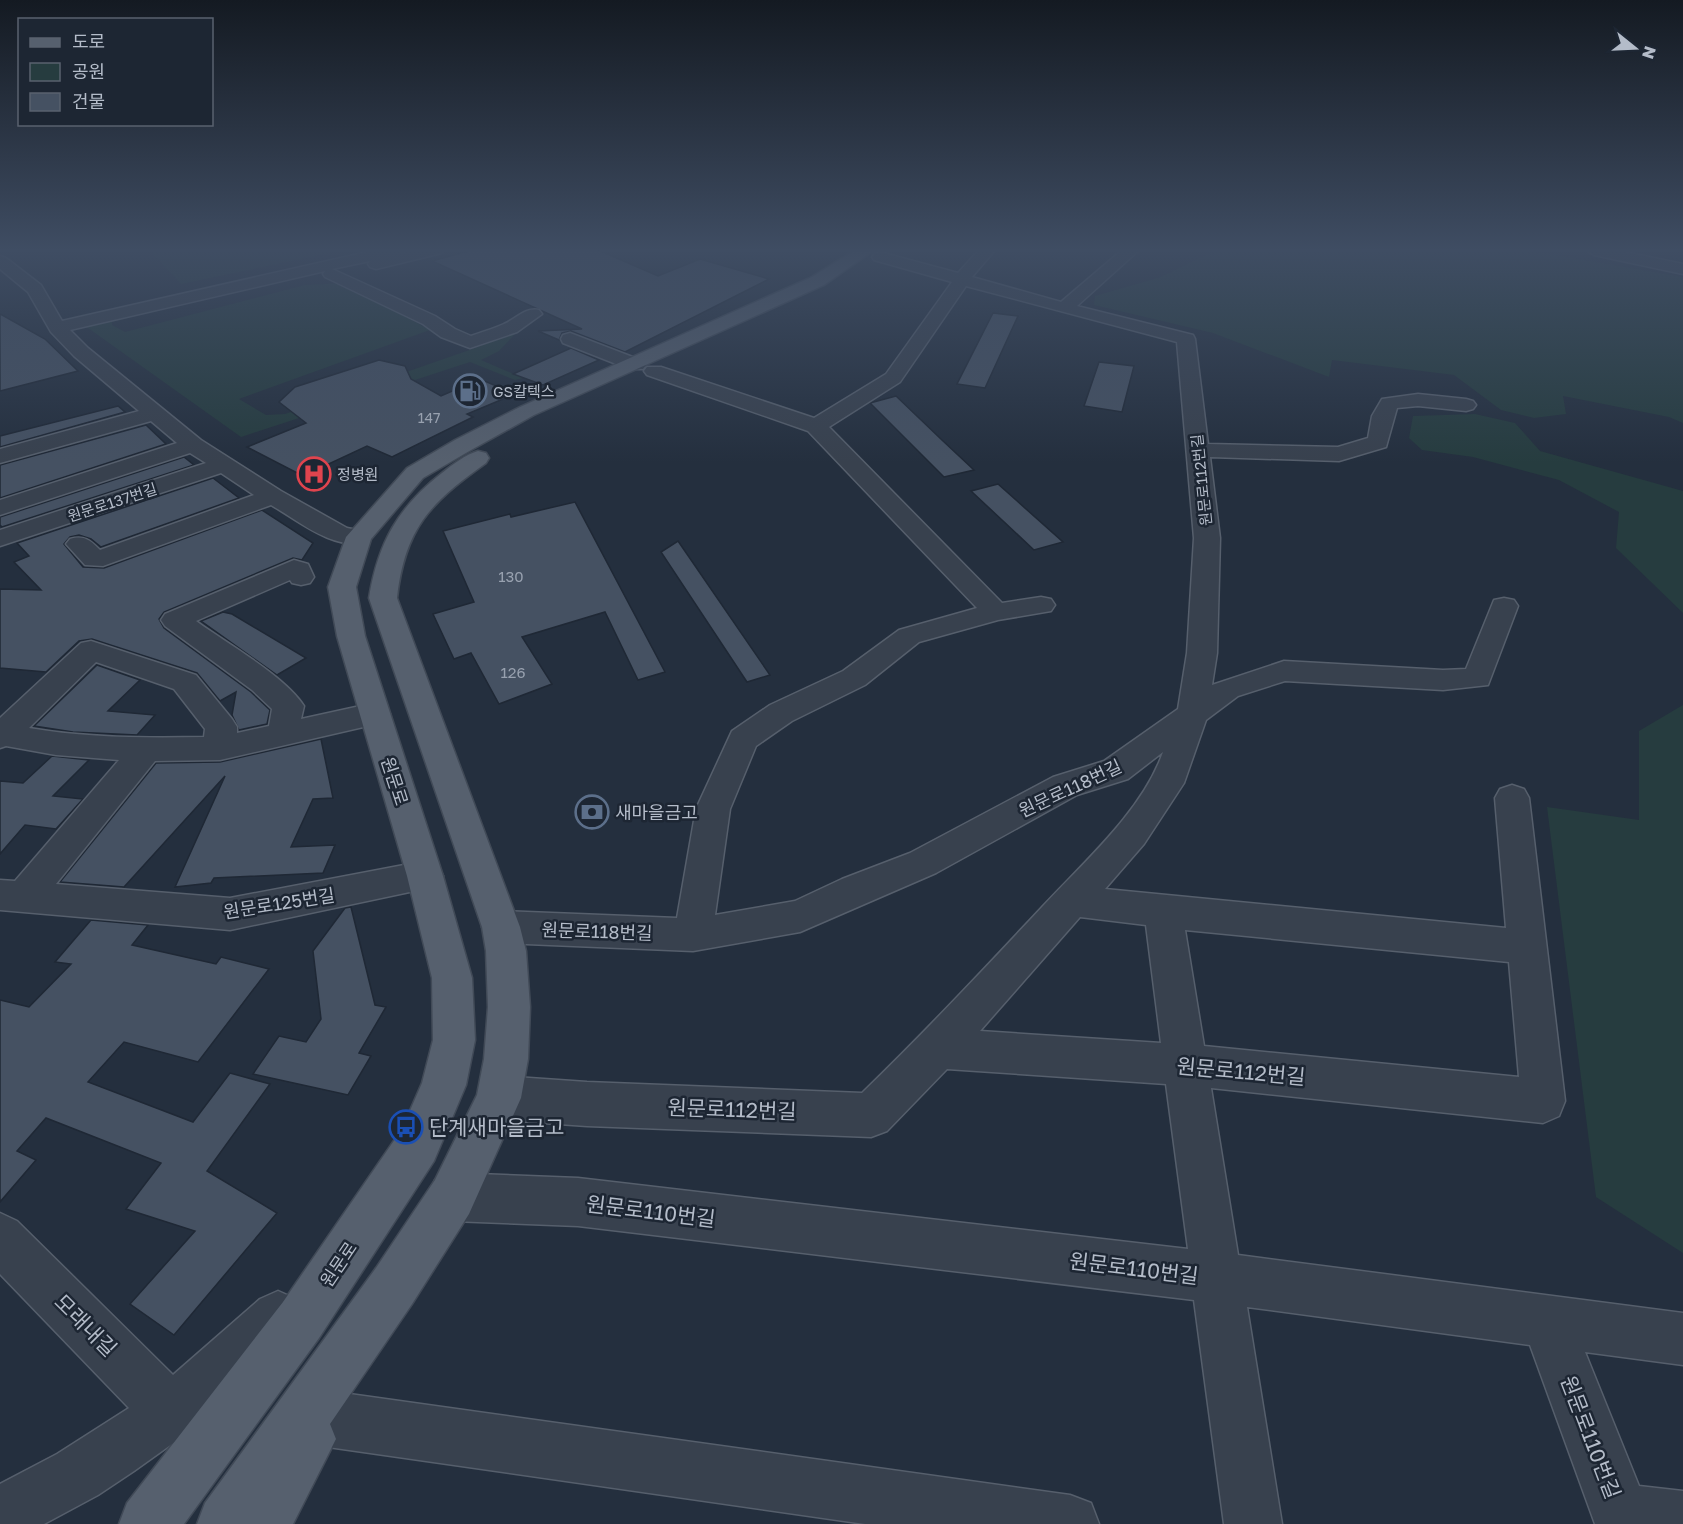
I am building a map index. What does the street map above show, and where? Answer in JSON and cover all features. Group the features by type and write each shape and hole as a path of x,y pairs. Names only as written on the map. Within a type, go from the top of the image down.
{"main road":[{"name":"원문로","path":"226,1524 394,1286 452,1197 499,1098 506,1059 509,1007 506,951 501,927 383,598 385,576 379,537 381,510 415,473 527,411 645,368 751,321"},
{"name":"원문로","path":"148,1524 301,1320 418,1145 444,1085 454,1040 452,978 425,876 351,636 342,587 379,537 457,472 490,450 645,368"},
{"path":"261,1524 394,1286"}],"street":[{"path":"53,321 57,328 193,445 340,535 379,537"},
{"path":"57,328 86,321"},
{"path":"431,321 448,333 470,342 511,328 522,321"},
{"path":"816,426 894,378 933,321"},
{"name":"원문로112번길","path":"499,1098 587,1104 871,1114 938,1048 1131,834 1172,774 1192,712 1202,653 1207,538 1186,339 1116,321"},
{"path":"570,339 645,368 816,426 996,612"},
{"path":"1198,450 1339,454 1377,442 1383,416 1389,403 1418,400 1466,405"},
{"path":"0,456 154,413"},
{"name":"원문로137번길","path":"0,508 193,445"},
{"name":"원문로137번길","path":"0,538 224,465"},
{"name":"원문로137번길","path":"79,544 94,559 103,558 273,496"},
{"path":"283,734 288,706 264,683 175,620 294,568 299,570 300,577"},
{"path":"693,935 713,808 743,739 781,713 854,678 909,636 996,612 1041,605"},
{"name":"원문로118번길","path":"501,927 693,935 800,916 855,890 923,863 1065,786 1116,770 1192,712 1227,689 1284,671 1443,680 1477,678 1504,606"},
{"path":"1,735 91,650 185,682 221,727 220,748"},
{"path":"1,735 56,744 146,750 220,748 374,714"},
{"name":"원문로125번길","path":"12,896 146,750"},
{"path":"1072,900 1162,912 1528,947 1512,798"},
{"name":"원문로125번길","path":"12,896 230,914 425,876"},
{"path":"1162,912 1187,1065 1253,1524"},
{"name":"원문로112번길","path":"938,1048 1187,1065 1543,1101 1528,947"},
{"name":"원문로110번길","path":"452,1197 578,1202 1218,1278 1547,1321 1622,1519 1683,1520"},
{"path":"0,1516 87,1469 171,1412 248,1348 359,1234"},
{"name":"모래내길","path":"0,1238 171,1412"},
{"path":"1547,1321 1683,1339"},
{"path":"321,1418 1070,1524"}],"green space":[{"path":"115,321 112,322 112,325 125,332 167,321 414,321 430,330 239,399 266,415 285,414 481,346 501,330 510,327 518,331 499,351 481,360 523,378 515,380 470,362 241,437 81,323"},
{"path":"1163,321 1683,321 1683,423 1669,417 1563,396 1566,414 1534,418 1501,410 1454,375 1332,360 1329,377 1213,333"},
{"path":"1475,414 1515,423 1540,451 1683,491 1683,613 1616,548 1619,512 1559,480 1473,457 1422,450 1409,438 1413,416"},
{"path":"1683,705 1683,1253 1596,1197 1547,807 1639,820 1639,731"}],"building":[{"path":"0,321 13,321 45,339 78,371 0,391"},
{"path":"565,321 686,321 625,352 571,331 562,333 559,340 538,331 582,329"},
{"path":"989,321 1016,321 985,388 957,384"},
{"path":"571,348 599,360 543,385 513,374"},
{"path":"379,360 405,366 411,379 441,396 480,379 515,394 467,414 473,417 392,457 367,446 303,476 247,447 306,423 279,402 295,387"},
{"path":"1099,362 1134,366 1122,412 1084,406"},
{"path":"896,396 974,470 944,477 870,403"},
{"path":"118,406 125,412 0,447 0,436"},
{"path":"146,425 166,444 0,498 0,465"},
{"path":"184,457 194,465 2,527 0,525 0,517"},
{"path":"213,478 239,498 101,547 91,539 79,535 70,537 64,544 83,567 104,568 262,510 313,543 302,560 293,558 164,612 159,619 164,628 251,692 270,710 267,724 239,730 232,715 236,692 220,701 197,673 92,639 79,641 46,672 0,668 0,589 41,590 14,562 29,556 17,543"},
{"path":"998,484 1063,542 1034,550 971,491"},
{"path":"575,502 665,672 638,680 605,612 522,637 552,684 499,704 471,653 454,659 433,614 474,602 443,531 510,514 511,517"},
{"path":"678,541 770,675 747,682 661,552"},
{"path":"223,612 232,614 306,658 277,675 201,621"},
{"path":"97,665 140,680 108,711 155,715 137,735 73,732 34,726"},
{"path":"321,739 333,798 313,799 291,847 335,845 323,873 214,878 211,883 175,887 225,776 124,887 60,882 156,763 220,762"},
{"path":"52,756 89,760 53,796 83,799 56,829 25,825 0,854 0,781 23,783"},
{"path":"351,907 375,1005 386,1007 359,1053 371,1056 348,1095 253,1074 279,1036 306,1042 321,1019 313,951 345,908"},
{"path":"91,920 148,925 132,945 216,964 221,957 269,969 198,1062 124,1042 88,1082 193,1122 230,1073 270,1084 207,1171 277,1213 174,1335 130,1304 195,1231 126,1209 161,1163 46,1118 17,1151 36,1160 0,1202 0,1000 29,1007 71,964 55,962"}],"place":[{"name":"GS칼텍스","path":"470,391"},
{"name":"정병원","path":"314,474"},
{"name":"새마을금고","path":"592,812"},
{"name":"단계새마을금고","path":"406,1127"}]}
